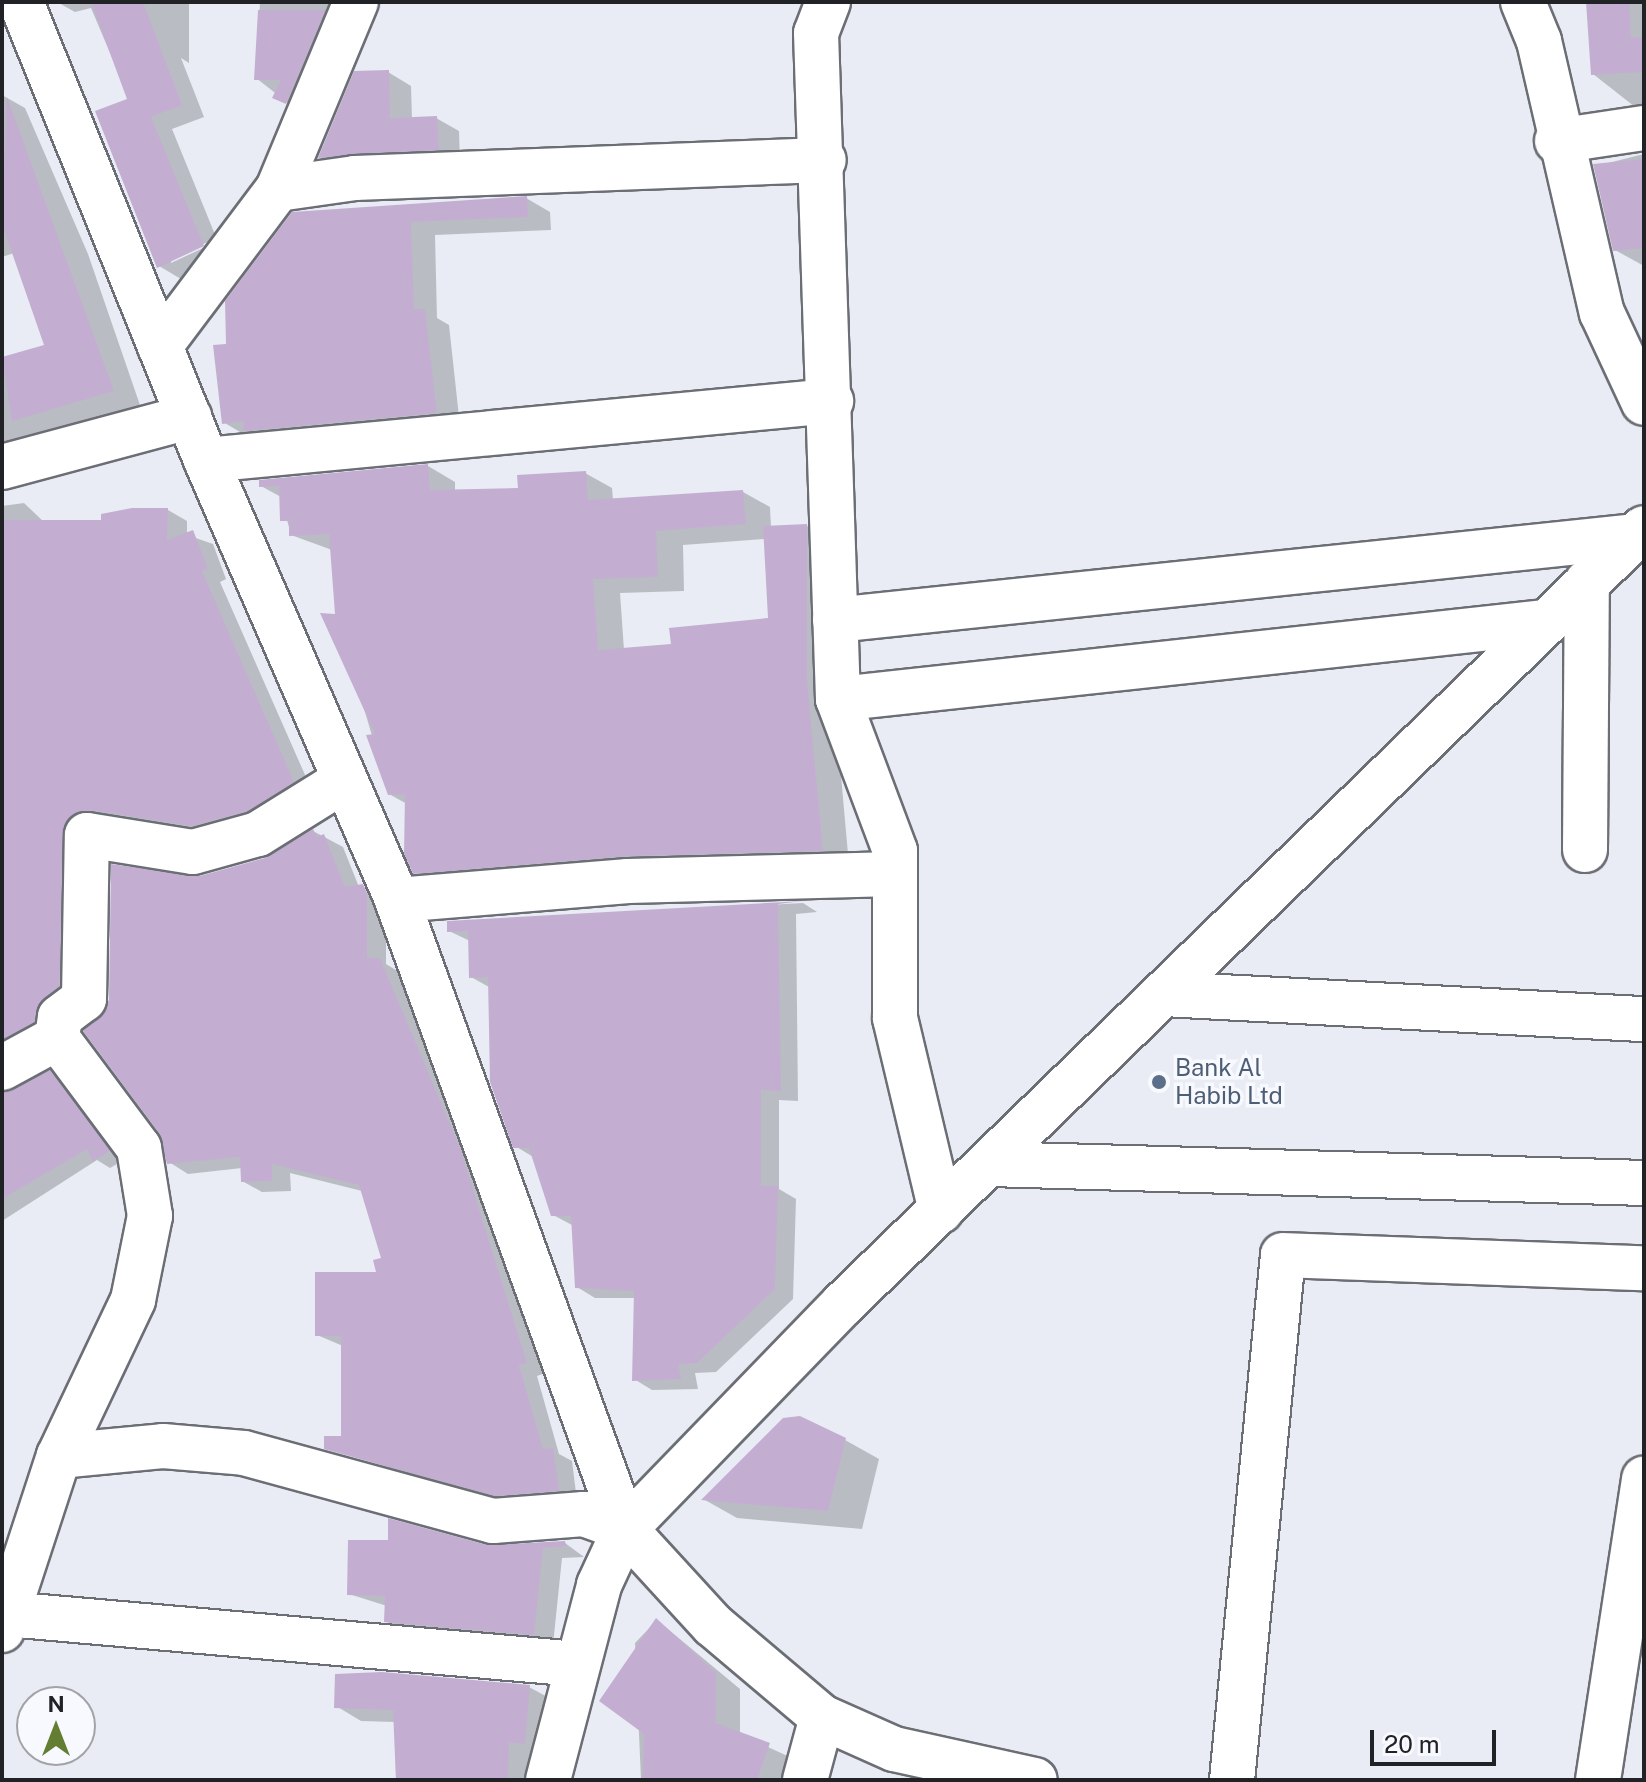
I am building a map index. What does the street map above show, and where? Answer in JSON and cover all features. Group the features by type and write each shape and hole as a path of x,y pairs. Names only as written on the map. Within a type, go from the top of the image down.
{"street":[{"path":"828,2 816,33 824,160 838,699 895,851 895,1018 941,1211"},
{"path":"1523,2 1539,41 1557,141 1602,313 1644,403"},
{"path":"160,346 278,189 350,3"},
{"path":"17,18 160,346 343,781 397,900 625,1529 713,1625 822,1717 894,1749 1035,1780"},
{"path":"1557,141 1644,128"},
{"path":"278,189 355,178 824,160"},
{"path":"206,460 831,401"},
{"path":"2,467 189,417"},
{"path":"835,620 1640,532"},
{"path":"548,1780 599,1585 625,1529 941,1211 1640,532"},
{"path":"1585,850 1587,582"},
{"path":"838,699 1546,622"},
{"path":"343,781 258,834 193,852 87,835 84,999 60,1017 57,1038 139,1148 150,1216 133,1300 59,1456 5,1622 577,1664"},
{"path":"397,900 628,881 895,874"},
{"path":"1164,994 1644,1019"},
{"path":"2,1068 57,1038"},
{"path":"990,1164 1644,1183"},
{"path":"1232,1780 1283,1255 1644,1268"},
{"path":"59,1456 163,1446 244,1453 493,1521 584,1514 625,1529"},
{"path":"1598,1780 1644,1478"},
{"path":"805,1780 822,1717"}],"building":[{"path":"91,2 143,2 182,105 151,117 204,246 157,268 95,111 127,99"},
{"path":"1586,2 1629,2 1631,38 1644,37 1644,72 1591,75"},
{"path":"258,10 326,10 286,104 272,98 281,80 254,80"},
{"path":"389,70 390,118 437,116 439,150 318,158 354,71"},
{"path":"7,97 114,391 12,421 2,357 44,345 2,224"},
{"path":"1644,159 1644,248 1613,251 1593,164"},
{"path":"527,196 528,217 411,222 414,309 425,309 437,413 244,431 243,421 222,424 213,345 226,344 225,301 292,212"},
{"path":"428,464 430,490 518,488 517,475 586,471 588,500 743,490 746,524 656,531 658,577 593,579 598,650 671,644 669,628 768,618 763,526 807,524 807,680 823,851 627,856 413,874 404,854 405,794 388,795 366,735 375,734 320,613 335,614 329,534 289,536 289,521 280,521 279,486 259,487 259,480"},
{"path":"132,508 168,508 167,540 193,530 208,568 202,571 294,782 248,811 192,826 91,810 67,820 59,986 39,1004 34,1022 2,1040 2,520 101,520 101,514"},
{"path":"313,829 317,837 324,834 345,887 363,884 367,893 367,958 380,958 460,1148 527,1363 519,1365 543,1449 553,1448 559,1491 495,1496 324,1449 324,1436 341,1436 341,1336 315,1336 315,1272 376,1272 373,1260 381,1258 359,1185 272,1164 272,1181 241,1182 240,1157 167,1164 159,1133 83,1031 109,1000 111,864 200,876 265,858"},
{"path":"803,901 778,904 781,1091 761,1090 761,1186 778,1186 775,1289 697,1363 678,1364 681,1379 632,1381 634,1291 575,1288 571,1216 551,1216 529,1148 513,1148 490,1082 488,977 469,978 468,931 447,932 447,921"},
{"path":"50,1070 110,1151 93,1161 87,1149 2,1199 2,1093"},
{"path":"800,1416 846,1438 828,1511 701,1500 783,1418"},
{"path":"388,1518 487,1545 565,1541 566,1546 543,1548 534,1635 384,1622 385,1596 347,1595 348,1540 388,1540"},
{"path":"656,1618 716,1673 716,1723 770,1743 757,1780 643,1780 644,1734 599,1701"},
{"path":"382,1672 530,1685 525,1744 509,1742 508,1780 396,1780 393,1710 334,1708 335,1674"}],"place":[{"name":"Bank Al Habib Ltd","path":"1159,1082"}]}
